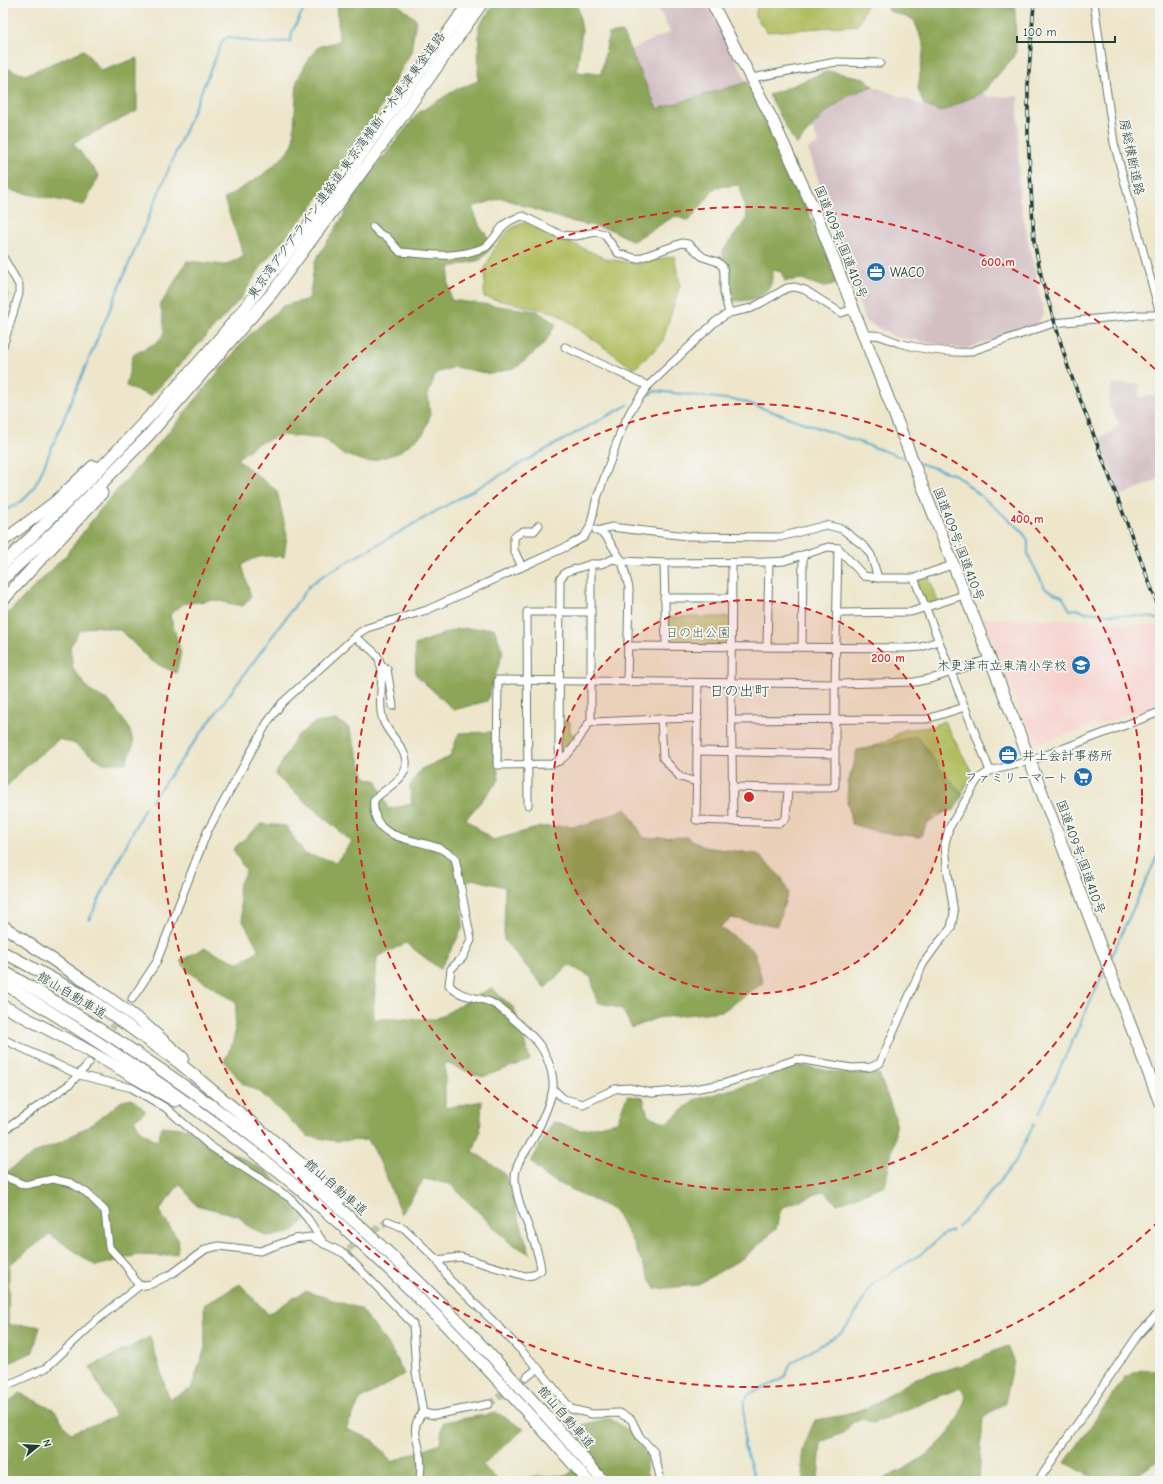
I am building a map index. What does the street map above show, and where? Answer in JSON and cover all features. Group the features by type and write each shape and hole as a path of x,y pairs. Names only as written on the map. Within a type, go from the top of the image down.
{"highway":[{"name":"東京湾アクアライン連絡道;東京湾横断・木更津東金道路","path":"3,579 59,527 151,432 204,365 309,225 468,3"},
{"name":"東京湾アクアライン連絡道;東京湾横断・木更津東金道路","path":"3,564 96,475 143,424 204,365 272,293 381,146 482,3"},
{"name":"国道409号;国道410号","path":"712,3 752,78 817,216 1030,762 1160,1103"},
{"path":"3,541 55,502 89,471 167,391 204,365"},
{"path":"3,600 107,488 153,442 204,365"},
{"path":"3,926 142,1022 189,1063 245,1118"},
{"path":"3,952 92,1000 178,1062 304,1166 407,1260 437,1299"},
{"name":"館山自動車道","path":"3,971 98,1027 223,1114 326,1196 437,1299 548,1417 603,1481"},
{"name":"館山自動車道","path":"3,984 92,1036 217,1123 319,1205 398,1278 461,1340 539,1424 588,1481"},
{"path":"4,1007 82,1048 217,1123"}],"street":[{"name":"房総横断道路","path":"1094,3 1114,143 1160,314"},
{"path":"752,78 836,62 880,63"},
{"path":"373,227 380,234 387,237 400,252 443,256 472,252 488,246 502,226 511,220 523,216 561,235 576,236 596,232 604,234 618,253 637,259 682,243 688,244 703,257 718,262 723,267 724,293 729,313"},
{"path":"3,257 19,285 19,294 3,346"},
{"path":"593,529 596,501 624,424 631,410 648,386 715,322 729,313 752,308 780,290 795,287 813,294 841,313 853,309"},
{"path":"863,336 878,334 898,342 929,349 955,353 969,352 1054,323 1160,314"},
{"path":"565,347 648,386"},
{"path":"132,999 156,963 207,832 268,723 282,703 367,628 427,610 577,541 593,529 610,527 687,536 780,537 826,525 842,529 865,547 871,555 878,578"},
{"path":"522,566 514,550 514,537 523,531 534,531 539,526"},
{"path":"593,529 606,536 622,561 629,588 627,682"},
{"path":"560,761 559,681 561,576 591,564 602,564 613,559 622,561 664,563 769,562 784,561 828,547 838,548 864,576 878,578 914,578 952,565"},
{"path":"732,787 830,788 835,786 835,684 838,548"},
{"path":"802,647 803,555"},
{"path":"767,646 769,562"},
{"path":"664,563 666,646"},
{"path":"732,563 731,683 733,822"},
{"path":"591,564 591,723"},
{"path":"914,578 990,771"},
{"path":"837,613 892,614 911,612 964,595"},
{"path":"664,598 732,598"},
{"path":"528,805 527,612 591,612"},
{"path":"355,637 378,656 380,664 380,711 383,722 403,751 406,766 402,776 380,793 374,800 375,814 382,827 392,835 404,840 436,847 448,852 454,858 471,940 463,957 451,969 449,985 460,994 492,1002 538,1042 546,1055 553,1089 537,1133 516,1169 515,1177 523,1209 540,1257 541,1270 525,1276 461,1257 437,1260"},
{"path":"628,646 910,648 921,647 938,641"},
{"path":"698,718 601,720 588,724 568,755 560,761 552,764 497,765 498,680 835,684 915,682 951,673 989,658"},
{"path":"380,664 387,669 393,706"},
{"path":"698,683 696,820 780,823 786,818 789,788"},
{"path":"732,720 927,719 965,707"},
{"path":"553,1089 564,1099 583,1104 615,1089 629,1088 652,1093 688,1090 723,1084 797,1059 852,1068 871,1067 880,1063 923,964 951,928 954,913 947,867 947,839 949,828 978,779 990,771 1030,762 1160,712"},
{"path":"661,719 663,758 680,777 697,782"},
{"path":"698,751 835,754"},
{"path":"3,1039 79,1075 132,1088 166,1108 210,1146 290,1198 308,1219 324,1244"},
{"path":"3,1132 70,1084 89,1063"},
{"path":"3,1176 25,1185 53,1179 71,1183 87,1193 105,1211 109,1247 126,1266 139,1286"},
{"path":"388,1221 404,1228 437,1260 450,1280 493,1321 538,1368 571,1409 592,1414 619,1413 631,1419 640,1437 654,1452 661,1481"},
{"path":"3,1387 46,1368 98,1319 139,1286 151,1284 173,1273 206,1249 219,1246 260,1251 294,1239 311,1237 324,1244 347,1252 413,1324 416,1372 423,1413"},
{"path":"1038,1481 1138,1335 1160,1311"},
{"path":"527,1377 538,1368"},
{"path":"423,1413 434,1415 490,1404"},
{"path":"420,1481 420,1452 414,1428 417,1419 423,1413"}],"shaded area":[{"path":"663,3 706,3 747,82 657,109 630,50 670,32 657,6"},
{"path":"873,86 940,112 983,92 988,97 1018,96 1019,198 1044,314 1040,318 1038,326 964,349 896,337 865,321 808,149 819,143 812,128 824,114 849,95"},
{"path":"1111,384 1140,384 1139,397 1160,395 1160,479 1120,496 1098,440 1120,425 1109,406"},
{"name":"木更津市立東清小学校","path":"982,618 1075,620 1160,626 1160,704 1034,745"}],"green space":[{"path":"337,3 396,3 416,19 411,52 375,117 311,208 264,262 241,298 151,396 126,386 133,355 151,346 161,338 164,326 160,306 187,261 225,265 244,256 224,199 261,176 281,159 293,144 297,81 306,63 318,47 339,41"},
{"path":"495,3 577,3 582,30 577,72 601,74 609,34 622,32 657,109 747,82 786,160 836,277 836,283 823,287 802,279 785,281 781,272 773,270 770,286 763,294 753,299 741,301 731,300 728,289 724,287 723,251 747,218 739,185 716,187 689,221 675,216 633,241 612,230 565,220 502,198 472,207 480,227 494,245 480,260 450,267 448,282 451,300 537,311 556,324 544,344 517,367 491,374 455,367 436,373 428,395 430,416 424,433 398,453 368,462 342,454 324,439 282,435 258,443 237,459 277,491 287,535 284,557 262,556 252,559 242,565 251,597 243,606 214,600 183,604 170,615 181,653 176,673 151,661 120,630 94,626 79,631 70,647 73,669 90,691 109,701 128,726 134,743 126,763 103,763 75,744 59,739 22,770 3,791 3,618 66,555 99,511 173,427 247,337 283,306 309,299 315,261 370,174 418,113 455,90 478,81 479,26"},
{"path":"758,3 867,3 858,25 767,32 755,16"},
{"path":"887,3 1015,3 1016,54 983,92 940,112 924,105 918,89 924,45 914,20 889,11"},
{"path":"84,50 101,71 137,58 137,111 73,143 99,176 84,205 3,189 3,67 25,75"},
{"path":"828,71 864,78 873,86 849,95 824,114 796,145 769,95"},
{"path":"524,222 607,259 639,264 674,256 680,285 662,343 634,369 556,313 484,297 485,268 496,246 510,229"},
{"path":"3,276 6,280 8,296 3,316"},
{"path":"927,573 939,604 926,608 914,578"},
{"name":"日の出公園","path":"665,617 732,617 731,646 666,646"},
{"path":"494,628 503,652 487,701 454,710 416,675 415,645 456,629"},
{"path":"337,720 349,728 365,777 377,781 388,809 412,804 410,786 421,769 450,757 459,733 492,732 499,780 466,819 493,840 541,827 586,825 626,808 644,838 687,837 704,847 758,854 782,878 788,893 777,926 731,918 720,927 754,951 763,983 723,1011 657,1018 632,1028 622,1009 597,1002 591,977 569,965 545,988 504,940 505,887 472,879 461,888 463,927 440,969 406,943 377,957 373,1019 436,1019 491,988 514,1008 530,1060 482,1077 445,1063 445,1108 482,1101 480,1132 473,1151 505,1174 530,1254 509,1242 450,1184 424,1179 401,1214 382,1167 368,1140 336,1141 307,1136 260,1092 243,1084 224,1061 234,1041 236,1002 189,972 180,961 204,948 239,963 259,950 243,921 238,887 246,871 233,849 261,824 286,826 305,854 336,862 352,842 275,775 296,737 314,723"},
{"path":"944,721 973,774 954,806 930,822 847,804 848,782 852,768 861,754 874,746 889,740 903,730 930,727"},
{"path":"559,722 570,722 570,734 581,734 560,761"},
{"path":"917,736 944,774 963,794 954,810 933,814 920,837 883,833 851,824 847,795 857,750 884,745"},
{"path":"796,1065 842,1073 879,1074 895,1117 895,1137 885,1185 837,1204 824,1191 781,1208 776,1229 746,1256 697,1285 655,1289 629,1235 614,1210 548,1178 531,1162 553,1122 580,1130 617,1122 627,1096 643,1097 648,1116 667,1123 694,1100 753,1083"},
{"path":"132,1099 146,1111 134,1120 142,1132 158,1141 162,1126 190,1129 270,1174 312,1214 291,1233 267,1236 248,1226 239,1216 196,1205 180,1183 159,1211 179,1241 177,1253 162,1256 138,1255 96,1266 50,1234 9,1265 8,1325 40,1326 33,1352 3,1366 3,1174 37,1152 59,1143 92,1124 122,1101"},
{"path":"240,1284 268,1314 305,1291 361,1309 391,1349 404,1374 360,1400 346,1429 373,1440 392,1462 440,1443 443,1422 497,1413 524,1429 482,1465 498,1480 568,1475 588,1454 575,1427 609,1418 631,1432 647,1455 646,1472 650,1481 3,1481 3,1406 20,1393 55,1411 70,1433 115,1417 90,1367 150,1337 169,1399 191,1389 205,1348 204,1305"},
{"path":"1008,1346 1014,1361 1005,1403 983,1417 979,1481 879,1481 921,1458 944,1439 953,1426 966,1396 960,1388 873,1423 863,1419 852,1423 843,1433 821,1442 818,1481 805,1481 802,1464 803,1450 815,1420 845,1415 869,1407 916,1378 970,1363 991,1352"},
{"path":"1149,1369 1158,1371 1160,1374 1160,1459 1137,1475 1135,1481 1093,1481 1094,1478 1065,1463 1125,1377 1141,1370"}],"waterway":[{"path":"3,511 28,496 38,480 223,40 228,37 263,44 291,41 292,32 307,3"},
{"path":"646,396 656,391 742,401 904,458"},
{"path":"151,801 310,585 324,575 475,489 628,405"},
{"path":"919,463 956,475 1020,529 1028,540 1028,555 1045,588 1062,596 1070,610 1077,609 1084,612 1149,617 1160,620"},
{"path":"89,920 145,807"},
{"path":"1110,959 1160,850"},
{"path":"1039,1114 1103,974"},
{"path":"957,1227 978,1208 1015,1162 1034,1124"},
{"path":"756,1481 744,1446 744,1402 749,1394 779,1381 786,1375 791,1363 841,1333 851,1322 869,1289 874,1283 921,1254 944,1234 952,1231"}],"tunnel":[{"path":"106,1037 132,999"},
{"path":"348,1249 388,1221"},
{"path":"489,1404 527,1377"}],"railway":[{"path":"1034,3 1028,85 1028,136 1034,241 1042,280 1068,367 1160,611"}],"place":[{"name":"WACO","path":"876,272"},
{"name":"木更津市立東清小学校","path":"1081,665"},
{"name":"井上会計事務所","path":"1008,755"},
{"name":"ファミリーマート","path":"1083,777"}],"district":[{"name":"日の出町","path":"739,691"}]}
